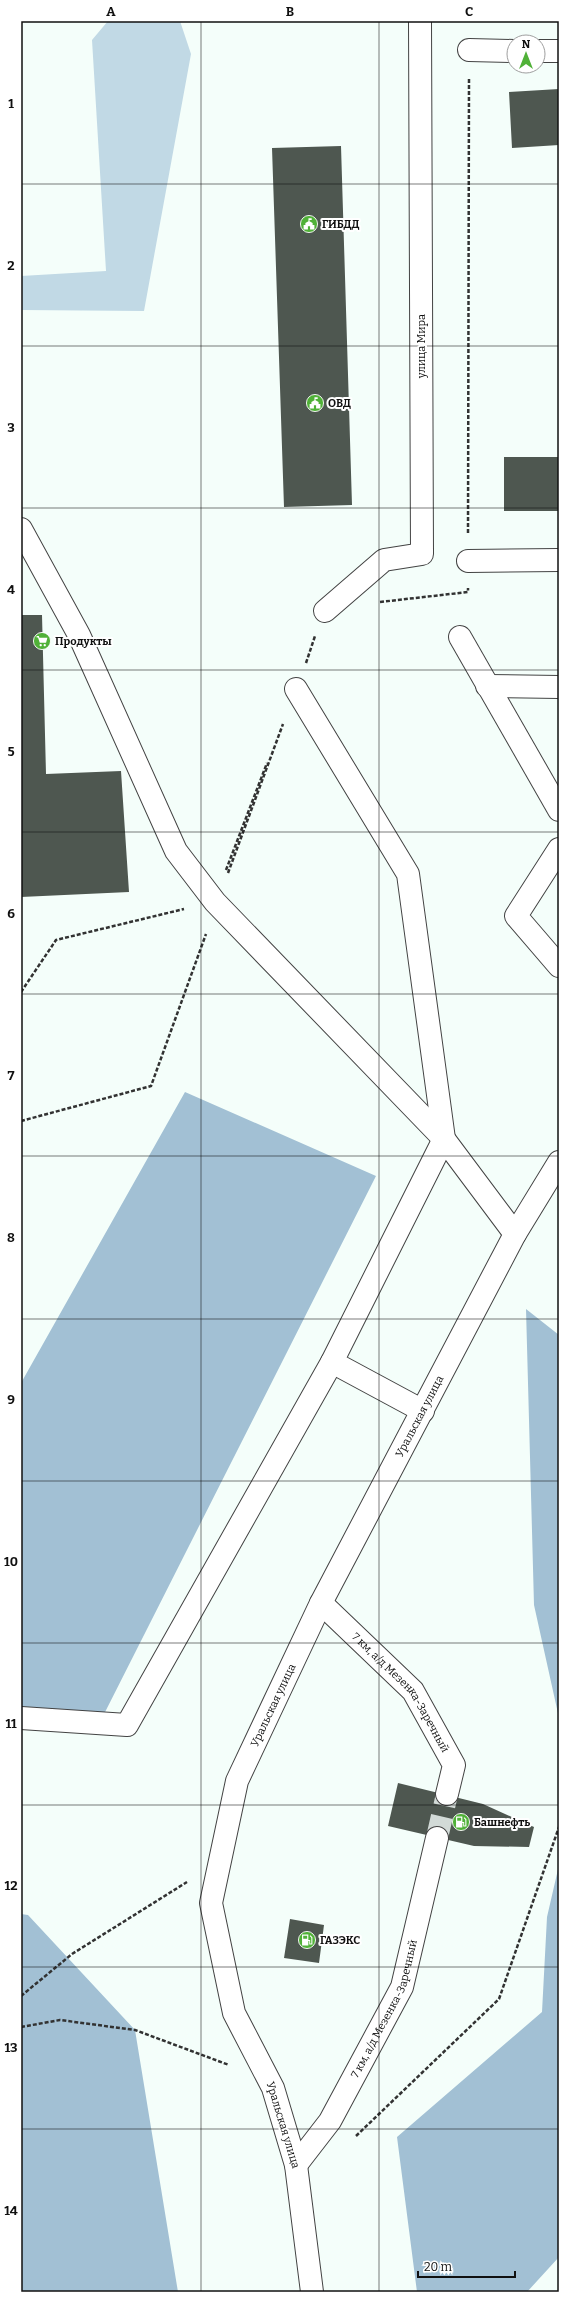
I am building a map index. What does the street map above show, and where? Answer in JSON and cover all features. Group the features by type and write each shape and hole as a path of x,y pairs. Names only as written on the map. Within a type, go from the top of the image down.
{"street":[{"name":"улица Мира","path":"325,611 384,560 422,554 420,21"},
{"path":"469,50 506,50"},
{"path":"546,51 559,51"},
{"path":"21,529 79,635 176,851 215,902 444,1139 515,1234"},
{"path":"468,561 559,560"},
{"path":"460,637 559,810"},
{"path":"21,1718 127,1726 332,1362 444,1139 408,874 299,680"},
{"path":"488,686 559,687"},
{"path":"559,850 516,916 559,966"},
{"name":"Уральская улица","path":"312,2292 296,2165 273,2088 234,2013 211,1903 237,1781 321,1603 515,1234 559,1162"},
{"path":"332,1362 423,1411"},
{"name":"7 км, а/д Мезенка-Заречный","path":"321,1603 413,1691 454,1765 447,1794"},
{"name":"7 км, а/д Мезенка-Заречный","path":"296,2165 330,2120 402,1987 437,1838"}],"path":[{"path":"375,602 468,592 469,50"},
{"path":"299,680 325,611"},
{"path":"21,992 56,940 215,902 282,723"},
{"path":"330,2120 355,2137 499,1999 559,1827"},
{"path":"21,1996 72,1954 220,1861"},
{"path":"21,2027 60,2020 135,2030 236,2067"}],"shaded area":[{"path":"108,21 180,21 191,54 144,311 21,310 21,276 106,271 92,40"},
{"path":"185,1092 376,1176 97,1728 21,1712 21,1383"},
{"path":"526,1309 559,1335 559,1718 534,1605"},
{"path":"559,1865 559,2257 527,2292 417,2292 397,2137 542,2012 547,1917"},
{"path":"21,1914 28,1915 135,2030 178,2292 21,2292"}],"building":[{"path":"559,89 559,145 512,148 509,92"},
{"path":"341,146 352,505 284,507 272,148"},
{"path":"504,457 559,457 559,511 504,511"},
{"path":"21,615 42,615 46,774 121,771 129,892 21,897"},
{"path":"398,1783 483,1804 534,1827 529,1847 474,1846 388,1826"},
{"path":"290,1919 324,1925 319,1963 284,1958"}],"tunnel":[{"path":"437,1838 447,1794"}],"place":[{"name":"ГИБДД","path":"309,224"},
{"name":"ОВД","path":"315,403"},
{"name":"Продукты","path":"42,641"},
{"name":"Башнефть","path":"461,1822"},
{"name":"ГАЗЭКС","path":"307,1940"}]}
